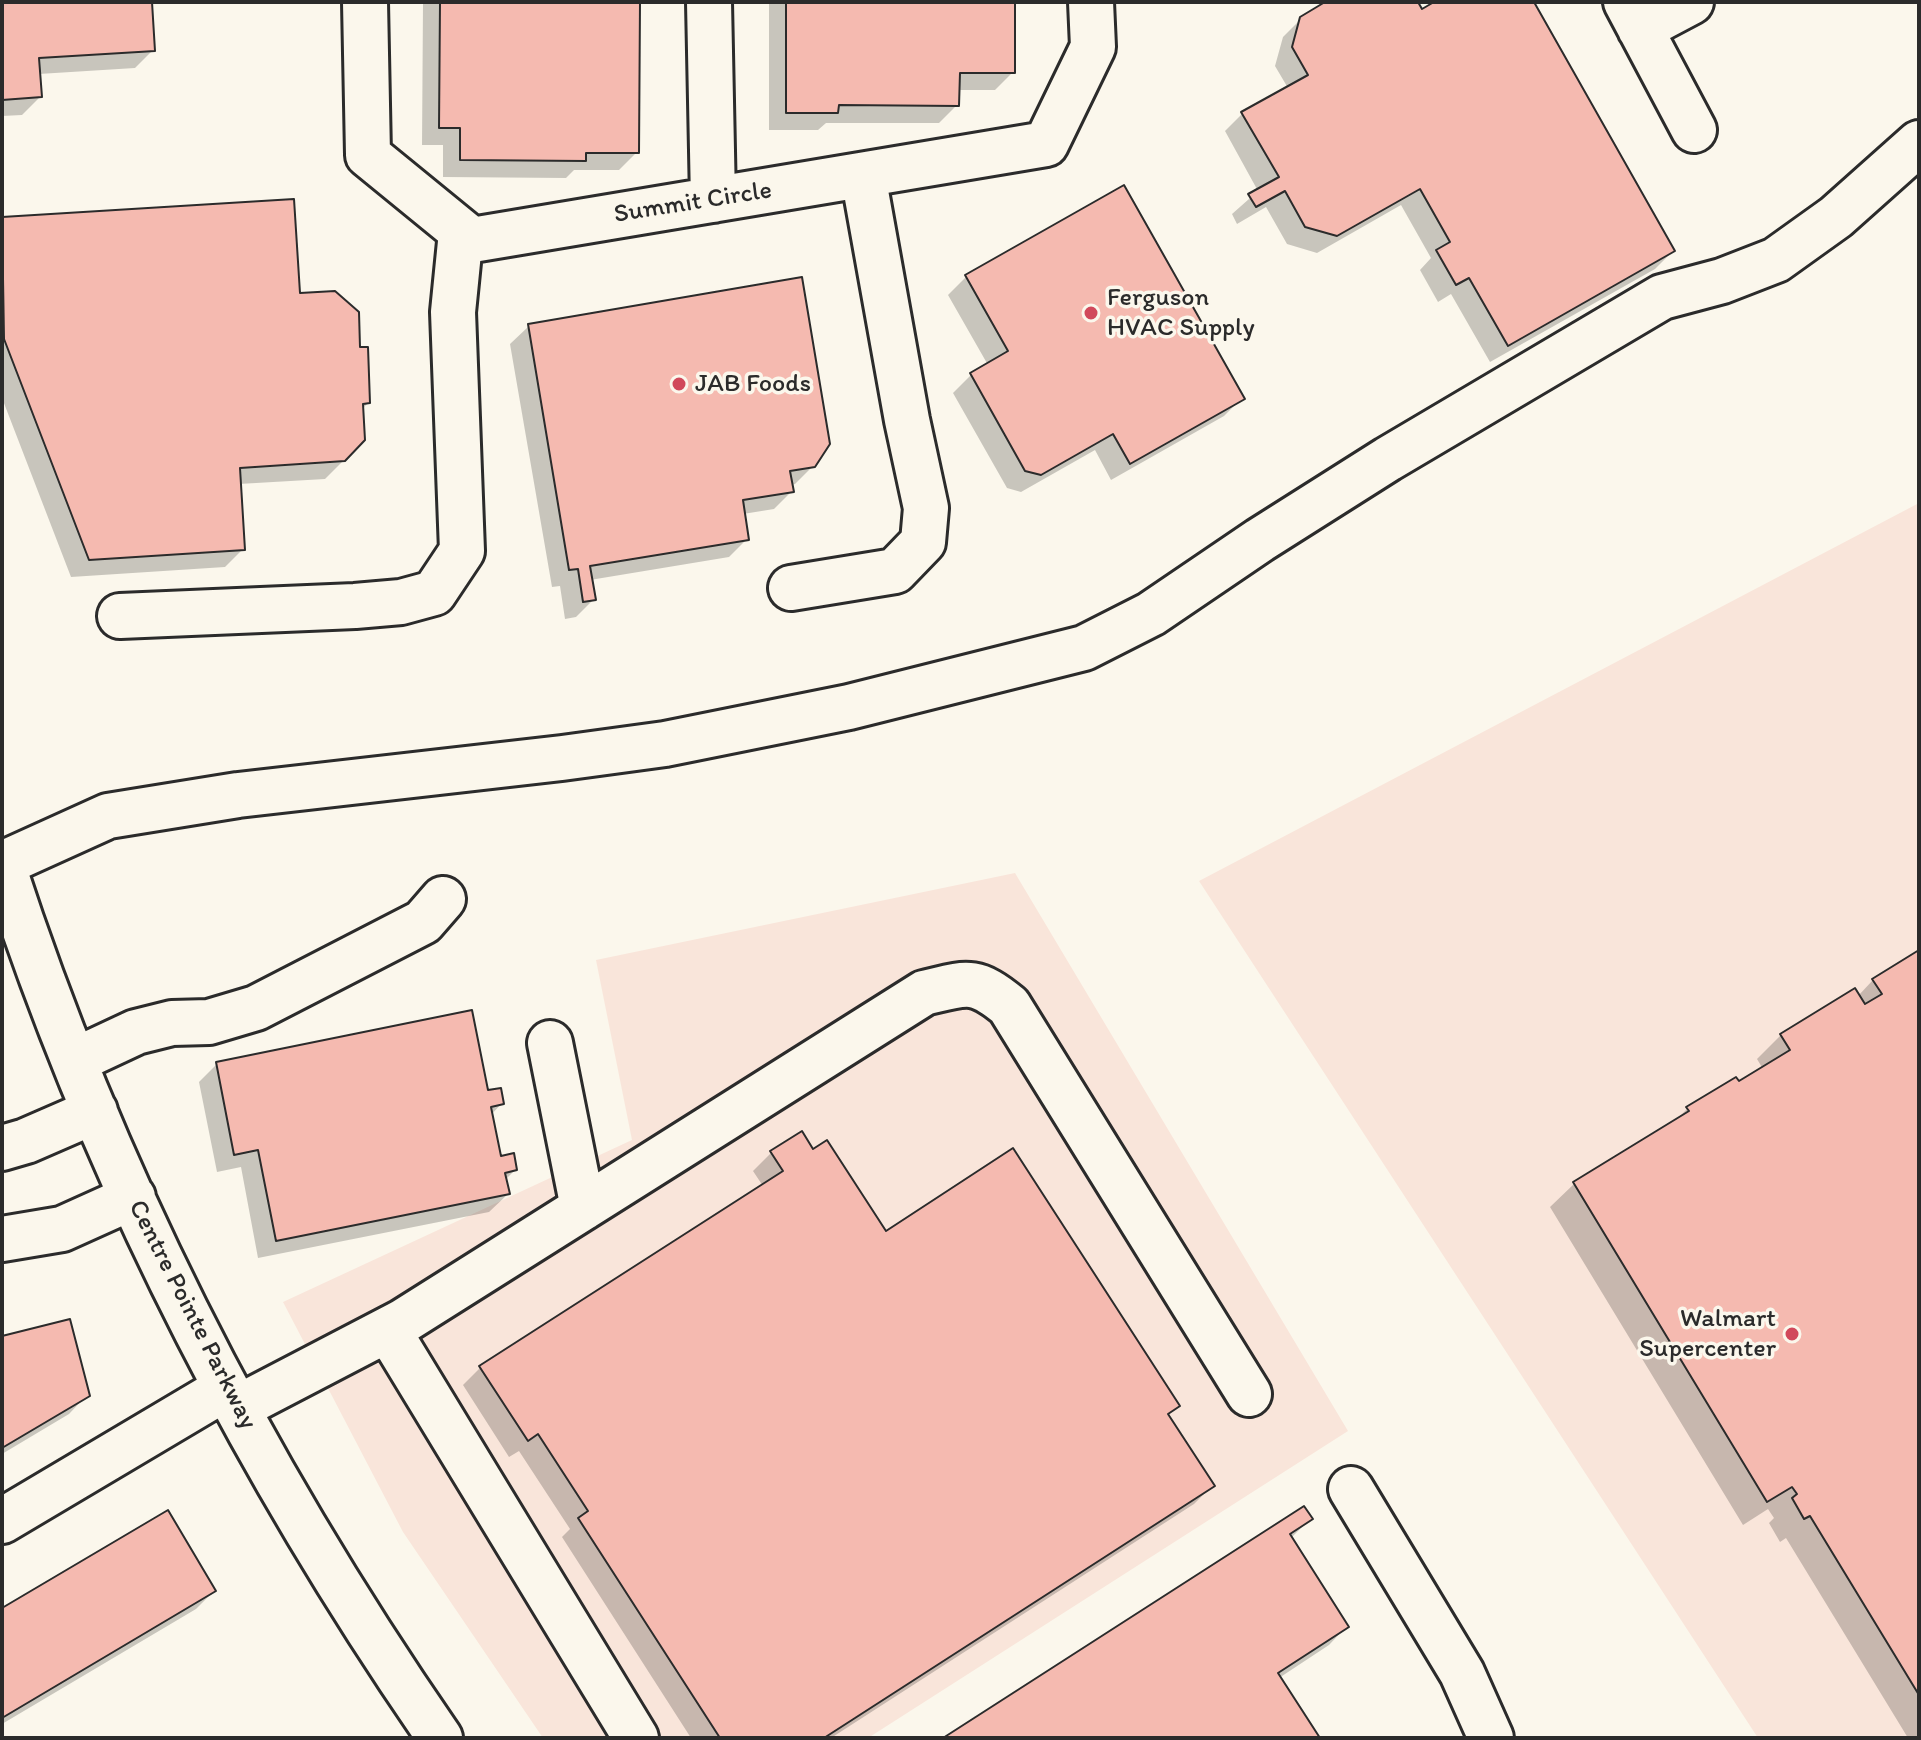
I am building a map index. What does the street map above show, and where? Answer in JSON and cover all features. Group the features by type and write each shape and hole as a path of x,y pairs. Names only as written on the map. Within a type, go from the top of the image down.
{"street":[{"path":"120,616 401,602 434,593 462,551 453,312 461,232 368,155 365,2"},
{"path":"709,2 713,200"},
{"name":"Summit Circle","path":"461,232 472,240 1046,144 1093,47 1091,2"},
{"path":"1691,2 1633,15 1694,130"},
{"path":"2,864 108,816 238,795 665,744 849,707 1011,669 1084,648 1151,614 1388,459 1662,297 1722,281 1776,260 1836,217 1919,143"},
{"path":"791,588 895,571 923,542 926,508 863,175"},
{"name":"Centre Pointe Parkway","path":"2,864 95,1111 133,1197 232,1398 310,1538 440,1738"},
{"path":"74,1061 136,1032 172,1023 209,1022 256,1008 423,922 443,899"},
{"path":"2,1521 232,1398 388,1330 924,993 958,985 985,986 1009,1006 1249,1394"},
{"path":"550,1043 583,1208"},
{"path":"2,1148 95,1111"},
{"path":"2,1239 62,1229 133,1197"},
{"path":"388,1330 636,1738"},
{"path":"1351,1489 1462,1673 1491,1738"}],"shaded area":[{"path":"1919,503 1919,1738 1758,1738 1199,881"},
{"path":"1015,873 1348,1431 868,1738 543,1738 403,1532 283,1302 632,1140 596,960"}],"building":[{"path":"2,2 152,2 155,51 39,58 42,97 2,100"},
{"path":"440,2 640,2 639,153 586,153 586,161 460,160 460,128 439,128"},
{"path":"786,2 1015,2 1015,73 960,73 959,106 839,105 838,113 786,113"},
{"path":"1325,2 1418,2 1422,9 1434,2 1534,2 1675,251 1508,346 1469,278 1456,285 1436,250 1450,242 1420,189 1337,236 1305,227 1285,191 1256,207 1248,194 1279,177 1241,112 1308,75 1292,47 1300,17"},
{"name":"Ferguson HVAC Supply","path":"1124,185 1245,399 1130,464 1113,434 1041,475 1025,471 970,373 1008,351 965,275"},
{"path":"294,199 300,293 335,291 359,312 360,347 368,347 370,403 363,404 365,440 345,461 240,468 245,550 89,560 4,339 2,217"},
{"name":"JAB Foods","path":"802,277 830,444 815,467 790,471 794,492 743,500 749,540 590,566 596,600 583,602 578,569 569,570 528,324"},
{"name":"Walmart Supercenter","path":"1919,950 1919,1695 1810,1516 1804,1519 1792,1498 1797,1494 1792,1487 1767,1502 1573,1182 1689,1111 1686,1107 1736,1077 1739,1081 1790,1050 1780,1034 1855,988 1865,1004 1882,994 1872,979"},
{"path":"472,1010 488,1090 501,1088 504,1104 491,1107 501,1156 514,1153 517,1170 505,1173 510,1194 276,1241 258,1150 234,1155 216,1062"},
{"path":"802,1131 813,1149 827,1140 886,1231 1013,1148 1180,1406 1168,1414 1215,1486 824,1738 720,1738 578,1518 588,1511 538,1434 528,1441 479,1366 783,1171 770,1151"},
{"path":"70,1319 90,1396 2,1448 2,1336"},
{"path":"1304,1506 1313,1519 1290,1534 1349,1627 1278,1673 1320,1738 943,1738"},
{"path":"168,1510 216,1591 2,1718 2,1608"}],"place":[{"name":"Ferguson HVAC Supply","path":"1091,313"},
{"name":"JAB Foods","path":"679,384"},
{"name":"Walmart Supercenter","path":"1792,1334"}]}
